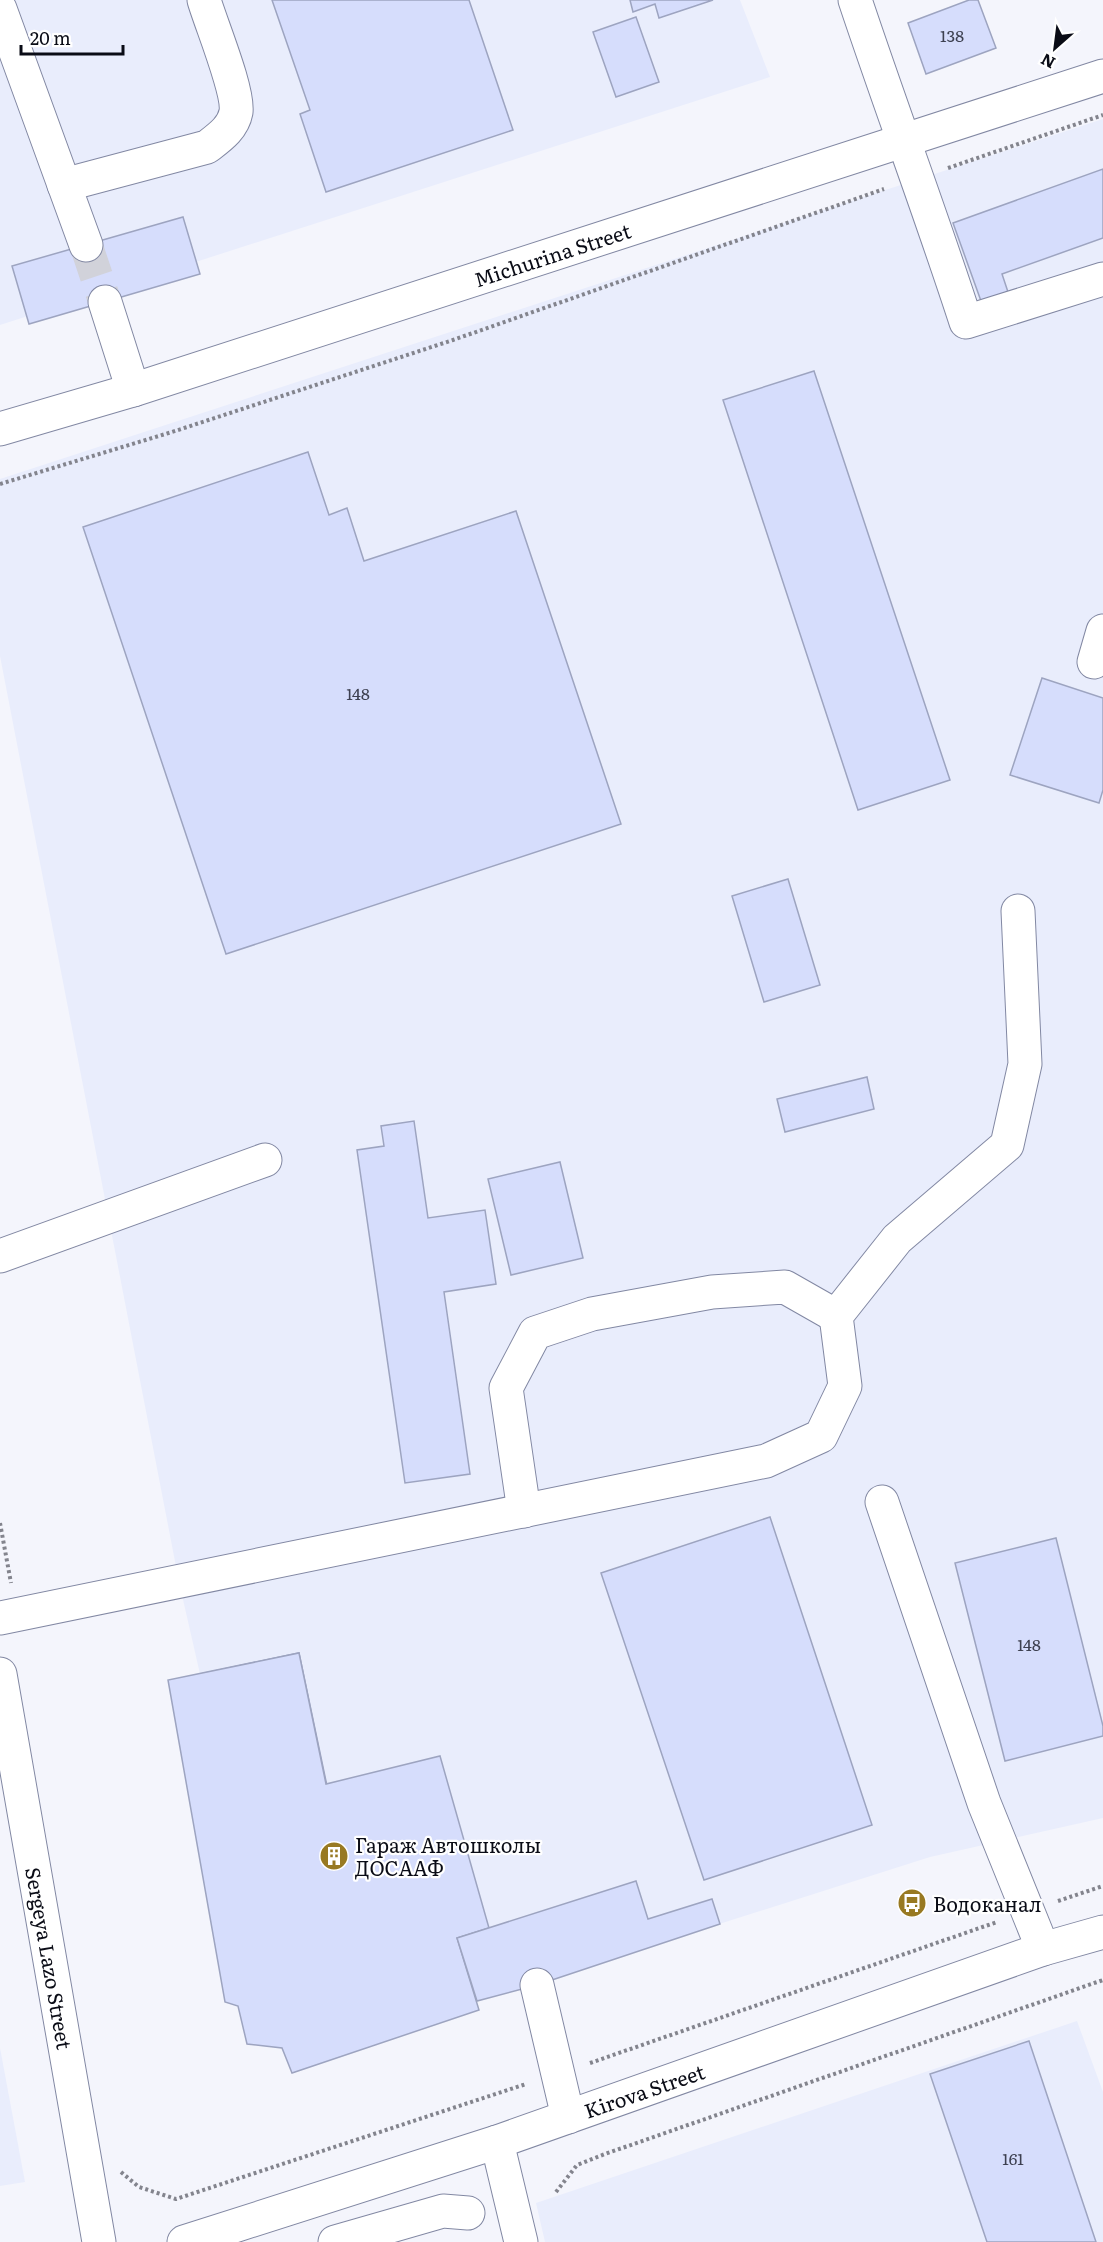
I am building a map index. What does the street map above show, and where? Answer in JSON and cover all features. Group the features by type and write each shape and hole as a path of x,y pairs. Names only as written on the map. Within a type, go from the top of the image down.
{"street":[{"path":"64,185 207,147 232,124 237,110 233,89 204,0"},
{"path":"855,0 966,322 1103,279"},
{"path":"0,9 86,245"},
{"name":"Michurina Street","path":"0,429 133,390 1103,76"},
{"path":"105,302 133,390"},
{"path":"1094,663 1103,631"},
{"path":"9,1617 766,1461 821,1436 845,1386 836,1316 897,1239 1007,1145 1025,1064 1018,911"},
{"path":"0,1256 265,1160"},
{"path":"524,1511 506,1389 535,1333 592,1314 712,1292 785,1287 836,1316"},
{"path":"882,1502 984,1803 1043,1949"},
{"name":"Sergeya Lazo Street","path":"0,1674 99,2242"},
{"name":"Kirova Street","path":"184,2242 497,2142 1043,1949 1103,1932"},
{"path":"537,1985 568,2117"},
{"path":"497,2142 521,2242"},
{"path":"335,2242 443,2211 468,2213"}],"path":[{"path":"0,484 172,432 442,344 835,204 1103,115"},
{"path":"0,1523 9,1617"},
{"path":"117,2168 139,2187 176,2199 559,2073 1103,1886"},
{"path":"556,2192 577,2165 605,2154 1103,1980"}],"shaded area":[{"path":"0,0 740,0 770,77 0,325"},
{"path":"1103,119 1103,1818 930,1857 477,2001 457,1938 489,1928 440,1756 326,1784 200,1674 179,1582 0,656 0,479"},
{"path":"1077,2021 1103,2092 1103,2242 545,2242 536,2203"},
{"path":"0,2048 25,2182 0,2186"}],"building":[{"path":"272,0 469,0 513,130 326,192 300,114 310,110"},
{"path":"630,0 713,0 659,18 655,4 633,12"},
{"path":"969,0 978,0 996,48 926,74 908,23"},
{"path":"636,17 659,82 616,97 593,32"},
{"path":"1103,169 1103,238 1002,274 1008,292 981,301 953,223"},
{"path":"183,217 200,274 29,324 12,266"},
{"path":"814,371 950,780 858,810 723,400"},
{"path":"308,452 329,515 347,508 364,561 516,511 621,824 226,954 83,527"},
{"path":"1042,678 1103,698 1103,790 1099,803 1010,775"},
{"path":"788,879 820,985 764,1002 732,896"},
{"path":"867,1077 874,1109 785,1132 777,1099"},
{"path":"414,1121 428,1218 485,1210 496,1284 444,1292 470,1474 405,1483 357,1150 384,1146 381,1126"},
{"path":"560,1162 583,1258 511,1275 488,1179"},
{"path":"770,1517 872,1825 704,1880 601,1573"},
{"path":"1056,1538 1103,1726 1103,1736 1005,1761 955,1563"},
{"path":"299,1653 366,1971 299,1984 286,1921 254,1928 200,1674"},
{"name":"Гараж Автошколы ДОСААФ","path":"299,1653 326,1784 440,1756 489,1928 457,1938 479,2010 292,2073 282,2048 247,2044 238,2006 225,2002 168,1680"},
{"path":"636,1881 648,1919 712,1899 720,1924 537,1985 477,2001 457,1938"},
{"path":"1029,2041 1096,2242 987,2242 930,2074"}],"tunnel":[{"path":"86,245 105,302"}],"place":[{"name":"Гараж Автошколы ДОСААФ","path":"334,1856"},
{"name":"Водоканал","path":"912,1903"}]}
